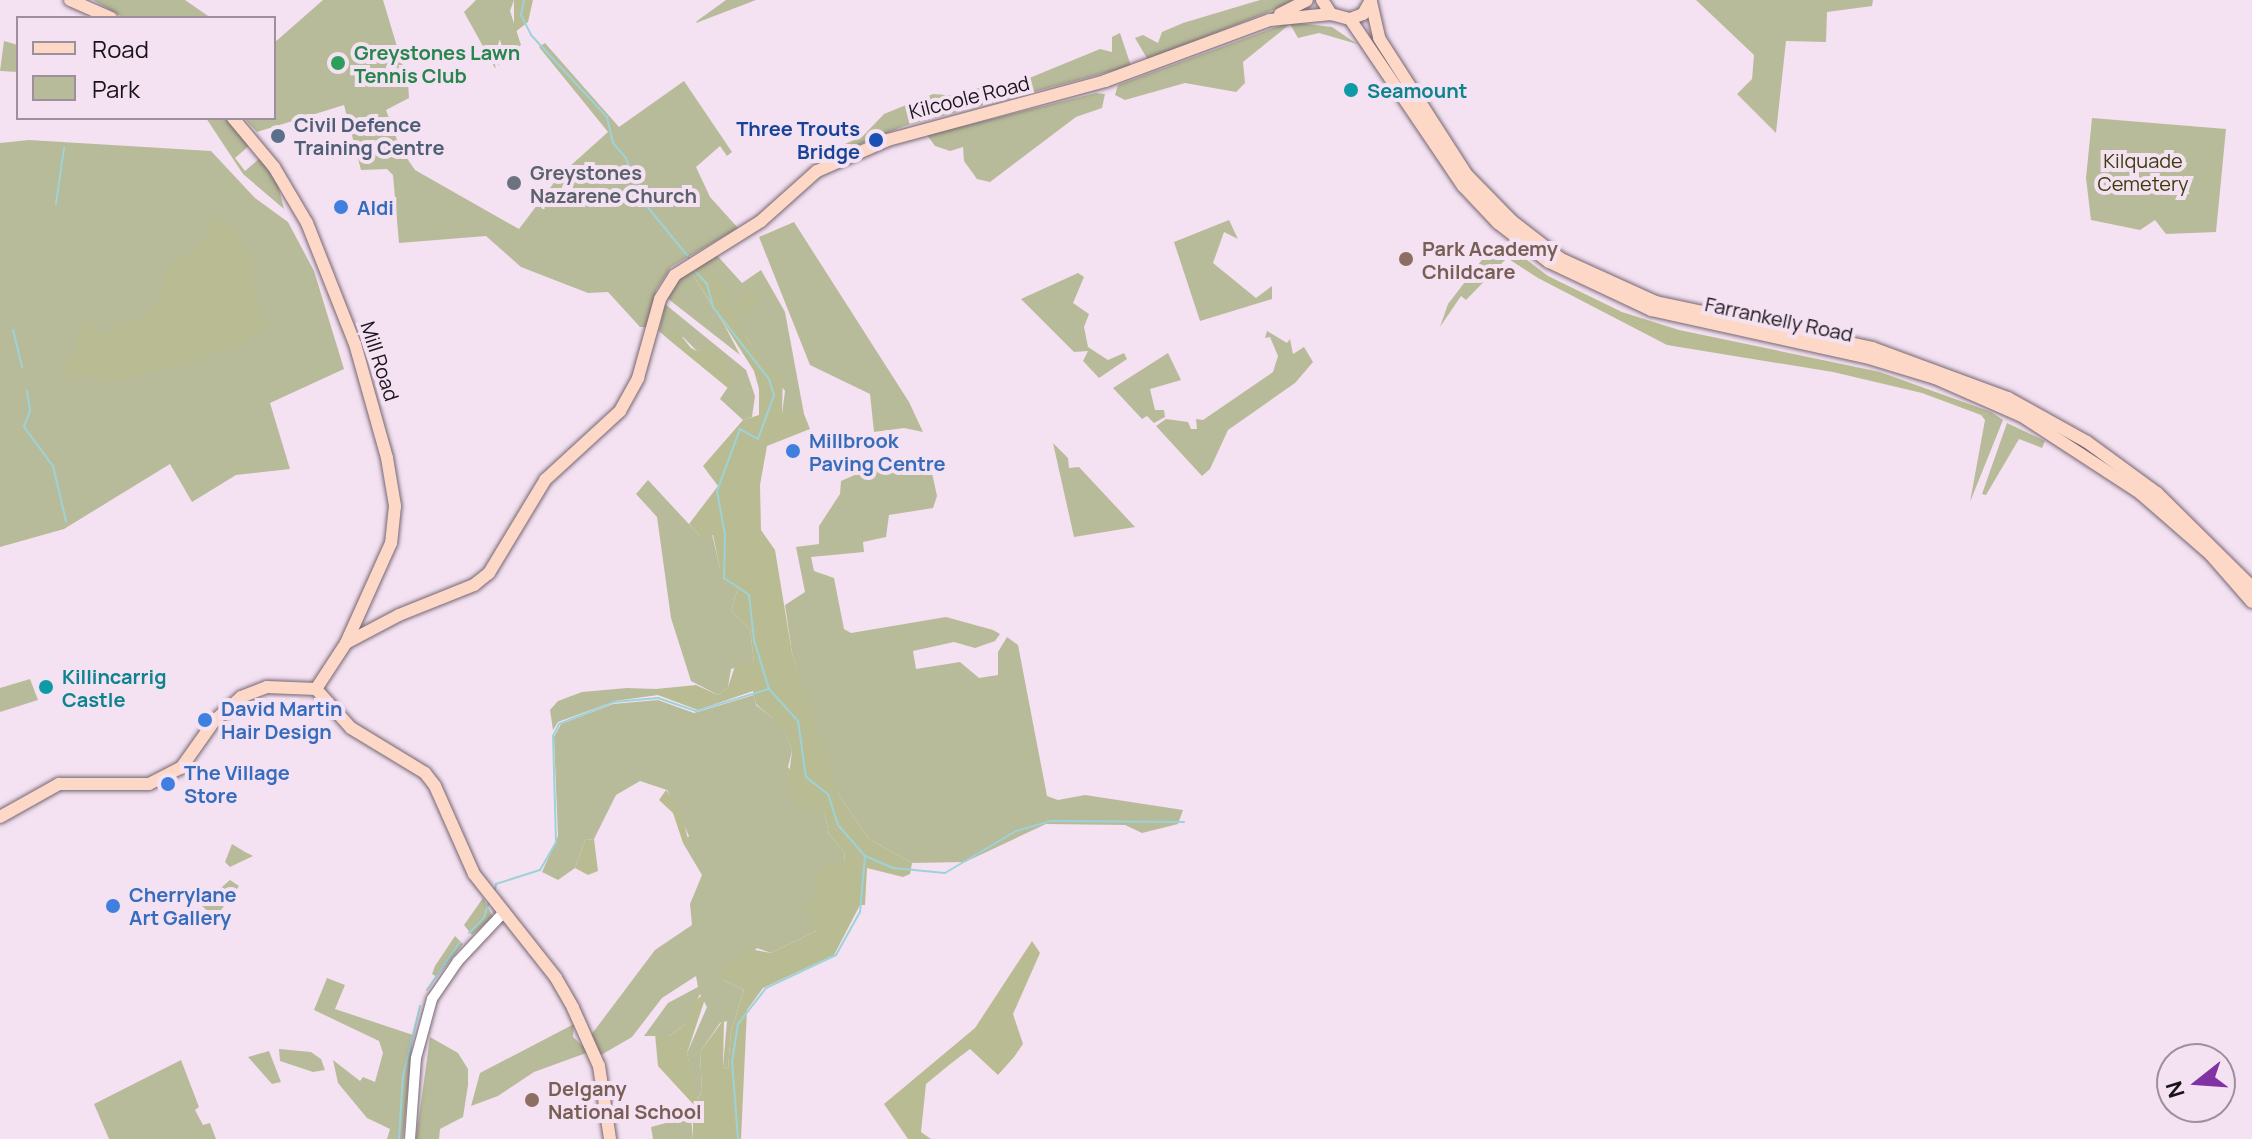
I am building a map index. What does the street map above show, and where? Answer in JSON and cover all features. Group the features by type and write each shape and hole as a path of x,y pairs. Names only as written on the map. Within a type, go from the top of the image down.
{"main road":[{"path":"70,0 106,16"},
{"path":"1270,20 1307,0"},
{"path":"1322,0 1331,14"},
{"path":"1270,20 1331,14 1350,19 1371,1"},
{"name":"Farrankelly Road","path":"1371,1 1379,38 1467,175 1512,221 1561,259 1656,302 1872,348 2008,398 2124,468 2188,520 2252,587"},
{"name":"Farrankelly Road","path":"1350,19 1463,186 1498,223 1549,262 1651,310 1869,358 2009,410 2140,493 2211,555 2252,602"},
{"name":"Kilcoole Road","path":"350,639 399,615 474,585 489,573 545,480 620,411 638,378 660,299 680,269 761,221 817,171 888,140 1105,81 1270,20"},
{"name":"Mill Road","path":"235,120 274,167 307,223 355,344 385,445 395,506 391,543 350,639"},
{"path":"0,817 59,784 89,780 144,785 158,781 191,757 215,720 241,697 267,687 314,685 350,639"},
{"path":"314,685 351,728 425,773 446,805 486,894 556,978 586,1034 599,1066 610,1139"}],"street":[{"path":"410,1139 416,1058 432,999 503,913"}],"green space":[{"path":"93,0 185,0 208,16 121,16"},
{"path":"323,0 383,0 408,83 409,98 386,110 400,148 415,170 519,229 559,176 608,132 539,47 545,43 619,127 684,81 732,152 727,156 720,146 696,167 710,197 738,228 671,267 656,290 649,327 640,327 608,292 588,293 521,267 486,236 399,243 393,175 387,169 361,170 344,105 257,132 246,120 276,120 276,41"},
{"path":"476,0 514,0 510,11 521,45 495,68 464,12"},
{"path":"514,0 533,0 528,22 514,33"},
{"path":"726,0 756,0 696,23 697,21"},
{"path":"1260,0 1298,0 1148,60 1135,38 1143,35 1158,43 1162,32 1183,23"},
{"path":"1696,0 1873,0 1872,6 1827,12 1826,42 1786,41 1776,133 1737,94 1752,79 1754,55"},
{"path":"1290,22 1332,27 1357,44 1319,33 1298,38 1290,24 1243,62 1245,83 1236,92 1185,83 1125,100 1115,95 1118,85"},
{"path":"1120,33 1131,66 904,126 824,159 820,155 863,136 884,114 933,94 959,96 981,87 1015,84 1100,49 1112,52 1112,37"},
{"path":"4,41 16,44 16,72 0,71"},
{"path":"1096,93 1105,94 1102,108 1076,117 990,182 977,179 964,161 963,147 950,151 935,146 927,135"},
{"name":"Kilquade Cemetery","path":"2092,118 2226,129 2216,232 2166,234 2155,220 2140,230 2091,220 2086,178"},
{"path":"207,120 228,120 250,145 235,158 245,171 260,158 278,185 284,209 243,174"},
{"path":"29,140 211,151 255,198 288,222 314,271 344,369 270,403 290,469 236,475 192,502 170,464 64,529 0,547 0,143"},
{"path":"227,219 255,268 249,276 266,329 232,348 113,382 99,381 97,373 77,380 65,376 66,360 77,354 77,331 86,323 101,333 142,318 160,297 167,267 198,246 217,220"},
{"path":"1229,220 1238,239 1224,232 1213,263 1256,298 1272,286 1272,299 1200,321 1174,242"},
{"path":"794,222 909,402 923,432 904,428 874,432 870,394 810,365 759,237"},
{"path":"1501,244 1507,258 1466,300 1461,296 1440,327 1448,304 1488,252"},
{"path":"1511,248 1548,276 1622,312 1679,330 1880,372 1991,412 1981,415 1922,393 1833,372 1667,345 1538,278 1507,258 1506,249"},
{"path":"713,251 742,283 761,270 785,312 804,414 782,414 785,391 748,341 723,294 694,263"},
{"path":"694,263 718,276 748,341 770,369 783,373 782,414 804,414 810,429 767,446 760,485 761,530 775,550 792,653 840,797 869,839 912,863 910,874 903,877 867,868 865,905 860,905 834,955 763,988 747,1010 741,1139 693,1139 693,1104 658,1066 655,1034 669,1036 685,1025 692,1004 708,990 687,1053 697,1099 702,1092 700,1052 724,1019 723,1067 728,1069 731,1031 744,990 717,977 719,971 750,949 771,953 816,931 805,908 817,891 813,879 827,865 844,861 845,852 829,835 825,814 815,806 796,806 788,783 792,751 785,729 756,704 753,691 698,710 655,694 656,689 696,685 718,695 728,687 736,663 754,662 750,629 731,611 737,591 722,578 713,535 701,537 689,524 718,486 703,466 743,420 759,415 759,389 754,371 688,267"},
{"path":"688,267 725,326 740,355 667,298"},
{"path":"1078,273 1084,277 1073,303 1089,314 1084,327 1088,347 1108,360 1124,353 1127,359 1099,378 1083,361 1088,351 1074,352 1021,299"},
{"path":"747,292 754,295 757,302 754,309 747,312 740,309 737,302 740,295"},
{"path":"665,304 746,370 755,396 752,417 743,420 720,399 732,381 703,349 697,351 683,337 668,339 659,331"},
{"path":"1267,331 1287,343 1290,339 1293,354 1304,347 1313,362 1295,383 1228,430 1210,469 1202,476 1156,426 1166,419 1188,422 1191,429 1197,429 1196,419 1203,420 1273,372 1278,356 1270,337 1265,338"},
{"path":"678,332 691,348 697,351 708,346 723,356 732,381 729,389 668,339"},
{"path":"1168,353 1181,380 1150,389 1155,410 1164,410 1165,417 1154,423 1147,416 1142,419 1113,388"},
{"path":"1991,412 2003,420 1970,502 1985,420 1981,415"},
{"path":"2007,423 2045,441 2042,448 2019,439 1986,495 1982,494"},
{"path":"1053,443 1068,458 1069,468 1079,467 1135,527 1074,537"},
{"path":"875,466 882,472 932,473 937,496 933,508 889,515 886,537 863,542 864,552 811,557 814,571 834,578 844,629 851,633 946,617 993,630 1000,634 995,641 975,648 954,642 913,651 916,669 960,662 979,678 998,675 998,652 1007,637 1018,645 1047,796 1058,800 1085,795 1183,810 1178,824 1142,833 1125,825 1046,824 965,862 912,863 869,839 840,797 824,755 792,653 785,605 805,592 796,547 819,544 819,526 840,494 841,481"},
{"path":"648,480 700,536 712,534 720,568 737,591 731,611 750,629 754,662 731,669 728,687 718,695 691,681 671,618 657,517 636,494"},
{"path":"30,679 38,700 0,712 0,688"},
{"path":"656,689 658,695 615,701 558,722 553,730 550,710 558,701 582,692"},
{"path":"754,695 756,705 785,728 792,751 788,767 825,814 829,835 845,852 844,861 817,891 810,912 816,931 771,953 757,948 723,980 744,990 731,1031 728,1069 723,1067 727,1021 720,1023 700,1052 702,1092 696,1100 687,1053 707,1007 700,994 685,1025 669,1036 644,1036 668,1003 698,987 696,976 662,998 632,1037 601,1055 591,1035 655,950 692,925 690,904 702,875 683,843 689,836 667,790 640,781 616,795 594,839 585,840 575,868 558,880 542,872 558,836 554,737 561,724 613,704 658,700 694,713"},
{"path":"666,790 680,810 689,842 683,843 673,813 659,800"},
{"path":"594,839 598,871 588,875 575,868 585,840"},
{"path":"232,844 253,856 230,867 225,862"},
{"path":"230,880 239,886 215,918 201,905"},
{"path":"483,898 493,917 472,935 464,925"},
{"path":"455,936 463,944 437,977 432,974 435,966"},
{"path":"1032,941 1040,953 1013,1014 1023,1044 998,1075 970,1049 926,1084 921,1132 931,1139 908,1139 884,1104 975,1028"},
{"path":"327,978 345,985 335,1009 413,1035 403,1139 387,1139 390,1129 367,1118 338,1083 333,1060 360,1081 363,1077 375,1082 383,1053 379,1041 314,1010"},
{"path":"574,1024 573,1037 589,1052 534,1072 498,1096 471,1106 480,1073"},
{"path":"430,1037 458,1053 468,1069 468,1085 463,1117 440,1129 439,1139 416,1139"},
{"path":"279,1049 311,1052 321,1059 325,1070 313,1072 280,1061"},
{"path":"269,1051 281,1082 272,1084 248,1057"},
{"path":"181,1060 199,1107 195,1110 203,1125 210,1123 216,1139 109,1139 94,1104"},
{"path":"691,1116 693,1139 653,1139 651,1127"}],"waterway":[{"path":"524,0 521,15 531,35 607,117 613,143 626,158 641,199 691,260"},
{"path":"56,204 64,148"},
{"path":"694,270 707,284 713,307 769,379 774,395 758,439 740,429 717,491 725,535 724,578 749,595 754,640 769,689 798,721 806,777 828,794 838,825 865,856 860,912 836,955 766,988 738,1024 732,1061 738,1139"},
{"path":"13,330 22,367"},
{"path":"27,391 30,411 24,427 53,466 66,521"},
{"path":"494,893 496,884 540,870 556,842 553,736 559,724 614,702 658,698 696,711 769,689"},
{"path":"865,856 893,868 945,873 1016,831 1050,821 1184,822"},
{"path":"469,933 484,918 489,902"},
{"path":"427,990 460,942"},
{"path":"399,1139 403,1076 420,1006"}],"place":[{"name":"Greystones Lawn Tennis Club","path":"338,63"},
{"name":"Seamount","path":"1351,90"},
{"name":"Civil Defence Training Centre","path":"278,136"},
{"name":"Three Trouts Bridge","path":"876,140"},
{"name":"Greystones Nazarene Church","path":"514,183"},
{"name":"Aldi","path":"341,207"},
{"name":"Park Academy Childcare","path":"1406,259"},
{"name":"Millbrook Paving Centre","path":"793,451"},
{"name":"Killincarrig Castle","path":"46,687"},
{"name":"David Martin Hair Design","path":"205,720"},
{"name":"The Village Store","path":"168,784"},
{"name":"Cherrylane Art Gallery","path":"113,906"},
{"name":"Delgany National School","path":"532,1100"}]}
